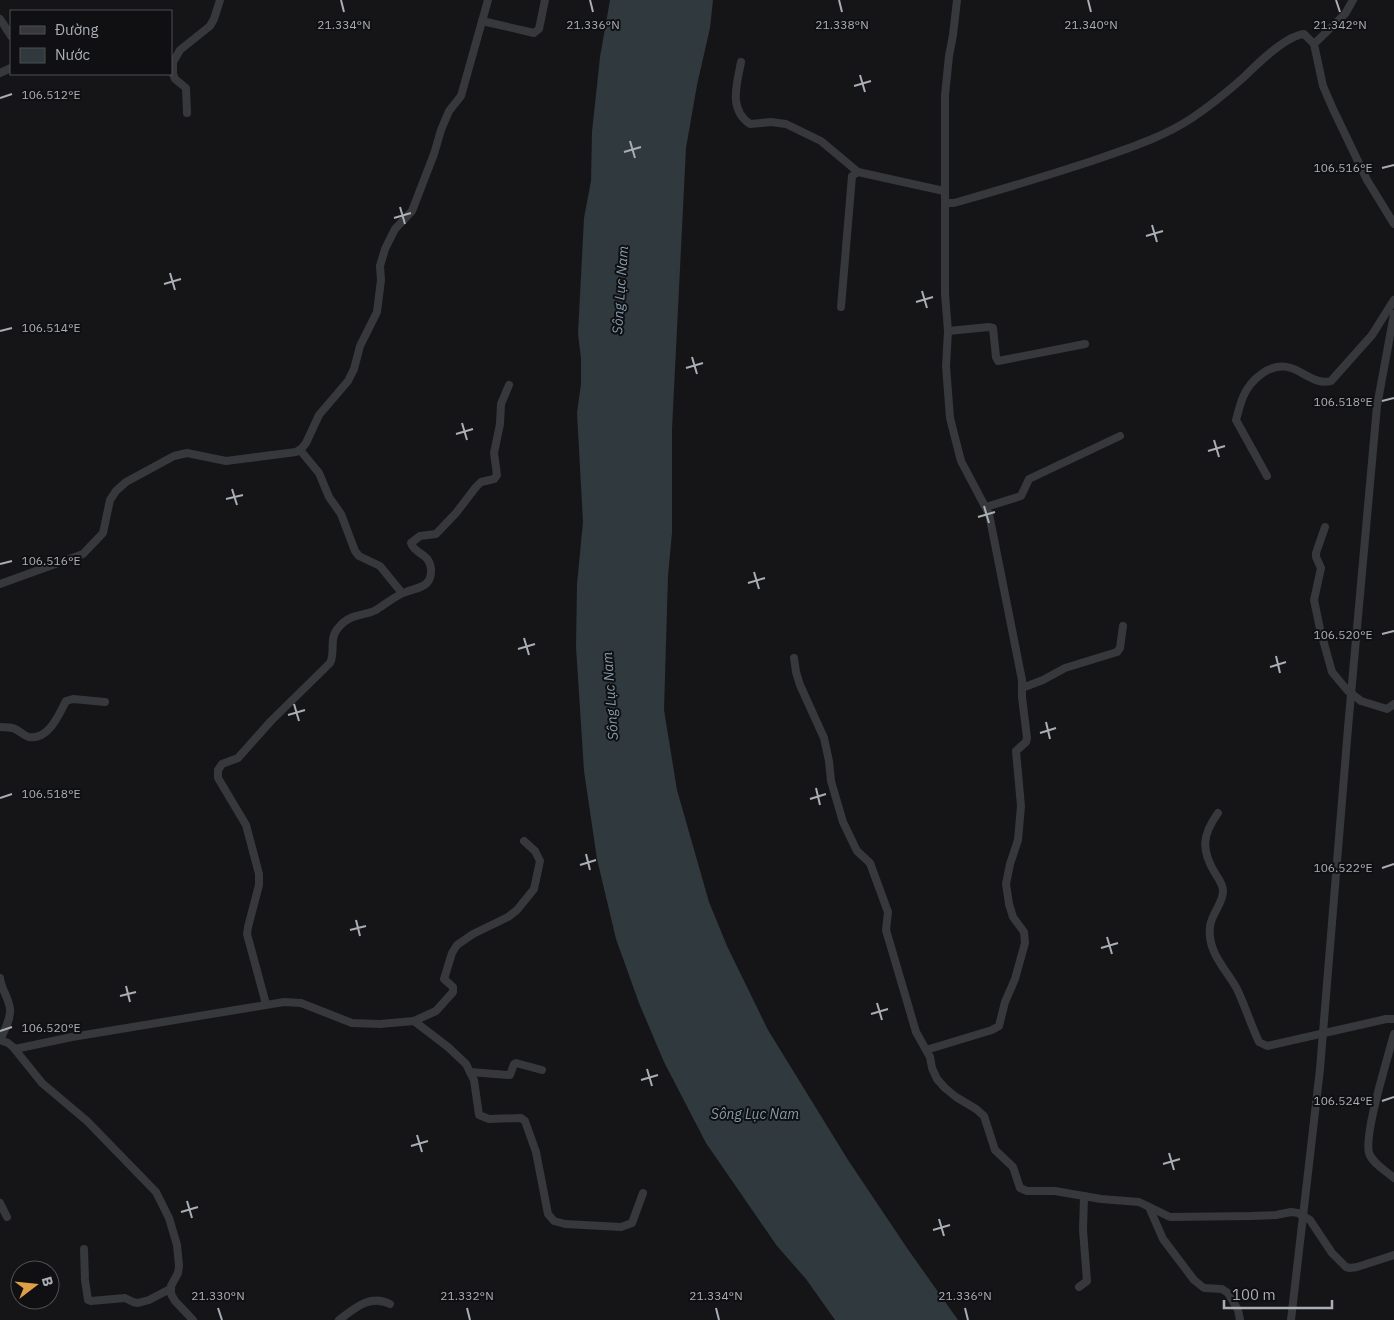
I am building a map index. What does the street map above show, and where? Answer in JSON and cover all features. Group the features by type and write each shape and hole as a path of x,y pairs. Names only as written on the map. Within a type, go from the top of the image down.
{"street":[{"path":"186,113 187,92 186,88 174,79 174,62 180,50 210,26 220,0"},
{"path":"0,584 83,554 103,533 110,500 116,491 126,482 174,456 187,453 226,461 300,450 306,444 319,415 352,374 360,346 377,312 381,280 380,266 385,249 395,229 412,211 441,130 449,111 460,96 488,0"},
{"path":"482,21 534,34 539,29 545,0"},
{"path":"926,1050 992,1030 999,1026 1005,1002 1026,943 1025,936 1009,904 1006,884 1018,840 1021,806 1016,751 1026,742 1027,738 1016,643 1010,624 992,526 986,507 961,460 954,439 947,393 948,331 945,294 944,191 945,95 948,56 954,35 957,0"},
{"path":"1314,44 1345,14 1353,0"},
{"path":"0,19 10,34"},
{"path":"945,203 1009,188 1160,136 1191,119 1212,104 1266,56 1296,36 1304,34 1314,44 1323,86 1333,109 1368,180 1394,224"},
{"path":"741,62 736,100 739,114 744,120 754,124 771,122 786,124 803,131 821,141 858,172 944,191"},
{"path":"840,307 852,176 858,172"},
{"path":"1267,476 1236,420 1243,396 1255,380 1268,369 1275,367 1292,368 1323,382 1331,381 1372,335 1394,300"},
{"path":"1291,1320 1323,1034 1377,406 1394,314"},
{"path":"948,331 993,328 998,361 1085,344"},
{"path":"266,1004 248,934 259,885 259,874 246,825 218,778 218,770 222,764 238,758 271,721 330,663 332,659 332,642 336,630 346,620 375,610 402,594 425,586 430,577 430,562 427,557 413,548 411,545 412,541 420,536 436,534 481,482 494,479 497,475 494,453 500,424 501,404 509,385"},
{"path":"986,507 1021,496 1029,479 1120,436"},
{"path":"300,450 319,473 329,497 341,514 354,551 359,556 380,566 402,594"},
{"path":"1325,528 1316,553 1321,568 1314,600 1332,672 1361,701 1387,709 1394,704"},
{"path":"1022,688 1043,680 1065,668 1117,652 1120,648 1122,626"},
{"path":"794,658 800,685 824,738 831,781 843,822 857,851 870,863 888,912 886,930 916,1032 926,1050 932,1068 945,1088 984,1116 995,1150 1013,1167 1020,1188 1027,1191 1055,1191 1101,1199 1139,1202 1170,1217 1251,1216 1291,1212 1303,1216 1314,1224 1332,1252 1346,1267 1357,1267 1394,1255"},
{"path":"0,727 15,729 27,736 34,736 44,732 55,723 66,701 74,699 105,702"},
{"path":"1218,813 1208,826 1205,835 1207,859 1221,882 1223,890 1210,927 1215,956 1237,990 1249,1021 1262,1045 1267,1046 1323,1034 1386,1018 1394,1019"},
{"path":"15,1049 64,1038 284,1002 301,1003 345,1021 359,1024 414,1020 436,1011 453,992 453,987 444,979 454,949 473,934 508,917 517,910 534,889 540,860 524,841"},
{"path":"0,978 10,1011 0,1040 8,1043 15,1049 42,1084 87,1121 156,1192 169,1218 177,1245 178,1273 170,1289 149,1300 138,1303 125,1298 91,1301 88,1300 85,1280 84,1249"},
{"path":"414,1020 466,1064 478,1098 479,1115 489,1119 521,1118 525,1120 536,1152 548,1214 554,1221 565,1224 601,1227 628,1226 632,1223 643,1193"},
{"path":"1394,1034 1371,1124 1369,1152 1374,1161 1394,1178"},
{"path":"470,1072 508,1076 516,1063 542,1070"},
{"path":"1079,1287 1087,1281 1083,1230 1084,1196"},
{"path":"0,1203 5,1209 7,1217"},
{"path":"1149,1207 1163,1239 1194,1280 1204,1288 1222,1289 1228,1293 1238,1310 1240,1320"},
{"path":"170,1289 175,1301 193,1320"},
{"path":"339,1320 370,1300 382,1299 390,1304"}],"water":[{"name":"Sông Lục Nam","path":"610,0 713,0 710,28 697,85 686,148 672,429 672,533 668,576 664,710 677,790 709,902 727,946 768,1030 848,1160 958,1320 835,1320 806,1279 777,1246 706,1143 664,1062 639,1003 616,939 597,859 584,771 576,647 577,584 583,522 577,413 581,384 581,358 578,334 584,218 591,181 592,132 600,57"}]}
